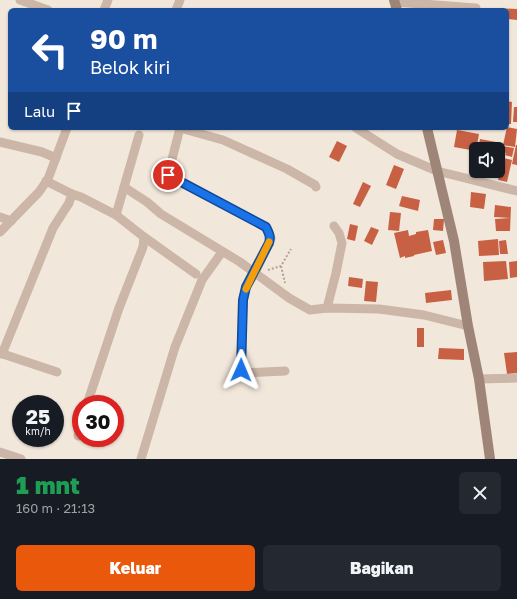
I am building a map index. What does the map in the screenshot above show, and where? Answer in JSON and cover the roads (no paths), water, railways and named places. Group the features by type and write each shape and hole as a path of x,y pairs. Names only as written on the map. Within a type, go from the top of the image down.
{"main road":[{"path":"427,130 454,241 468,326 479,379 490,459"}],"street":[{"path":"20,0 42,8"},
{"path":"395,4 476,8"},
{"path":"0,232 39,192 46,181 66,130"},
{"path":"179,130 168,175 266,227 271,238 258,275 246,287 243,300 241,370 242,373 285,371"},
{"path":"187,130 223,140 303,177 316,187"},
{"path":"359,130 397,154 437,171 517,191"},
{"path":"116,215 139,135"},
{"path":"0,142 42,152 56,158"},
{"path":"46,181 116,215 196,274"},
{"path":"124,187 147,202 161,214 240,262 287,296 310,310 327,308 379,309 424,315 468,326"},
{"path":"57,372 1,354 52,228 69,203 72,194"},
{"path":"0,217 11,221"},
{"path":"327,308 342,243 339,233 334,226"},
{"path":"90,395 119,308 143,247 144,237"},
{"path":"141,459 175,347 202,280 222,252"},
{"path":"479,379 517,378"},
{"path":"0,452 21,459"}]}
